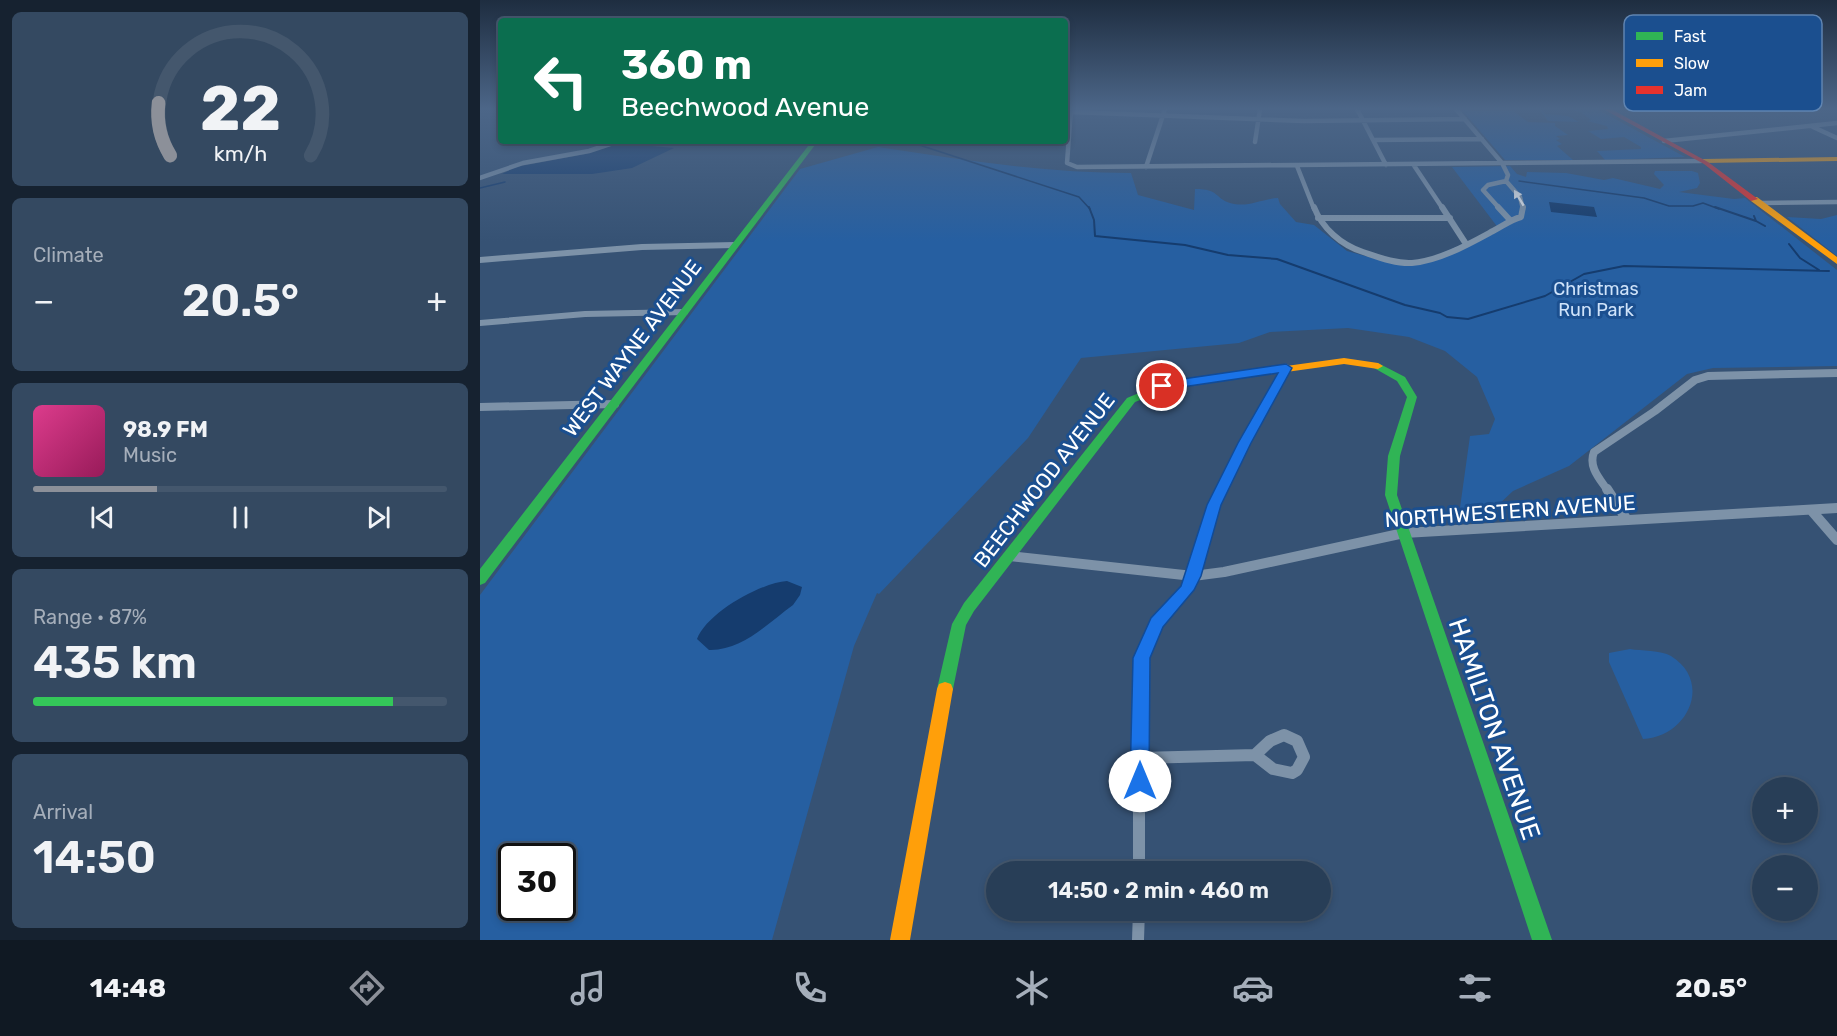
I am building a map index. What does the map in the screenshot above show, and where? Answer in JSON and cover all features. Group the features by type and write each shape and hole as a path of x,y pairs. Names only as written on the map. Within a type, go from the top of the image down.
{"street":[{"path":"480,178 523,163 579,153"},
{"name":"WEST WAYNE AVENUE","path":"481,576 806,153"},
{"path":"1068,153 1067,163 1077,167 1837,159"},
{"path":"1146,167 1151,153"},
{"path":"1380,153 1386,165"},
{"path":"1494,153 1508,175 1506,181"},
{"path":"1686,153 1761,203 1837,261"},
{"path":"1413,164 1466,244"},
{"path":"1297,166 1318,218 1334,236 1354,249 1397,262 1424,261 1466,244 1510,220 1521,217 1524,206 1518,194 1506,181"},
{"path":"1506,181 1488,185 1483,189 1510,220"},
{"path":"1761,203 1837,202"},
{"path":"1318,218 1450,218"},
{"path":"1459,232 1479,237"},
{"path":"480,260 642,247 735,245"},
{"path":"480,323 585,314 685,312"},
{"name":"BEECHWOOD AVENUE","path":"900,940 952,648 959,624 969,607 1131,400 1146,391 1162,386 1326,362 1362,362 1389,370 1397,375 1410,390 1412,402 1394,456 1392,474 1392,495 1404,533"},
{"path":"1139,861 1141,658 1157,622 1186,590 1193,576 1214,505 1244,443 1286,368"},
{"path":"1627,520 1593,469 1591,460 1594,452 1695,380 1725,374 1837,372"},
{"path":"480,407 615,404"},
{"name":"NORTHWESTERN AVENUE","path":"1010,556 1193,576 1224,572 1404,533 1837,508"},
{"path":"1811,510 1837,540"},
{"name":"HAMILTON AVENUE","path":"1404,533 1542,940"},
{"path":"1140,758 1254,754"},
{"path":"1138,940 1139,921"}],"green space":[{"name":"Christmas Run Park","path":"857,153 918,153 1067,171 1131,173 1138,195 1194,210 1195,189 1209,190 1225,201 1236,204 1278,198 1280,204 1296,222 1314,225 1347,251 1394,264 1411,266 1499,229 1452,167 1510,166 1517,174 1526,177 1527,172 1566,173 1604,180 1613,178 1660,189 1664,185 1654,174 1655,171 1692,171 1698,173 1700,183 1697,188 1679,192 1734,199 1745,198 1837,270 1837,366 1713,368 1687,374 1569,466 1513,491 1480,522 1458,522 1470,436 1489,434 1495,419 1477,377 1445,351 1409,337 1348,328 1270,332 1239,343 1081,358 1028,438 879,594 877,593 854,646 772,940 480,940 480,595 800,169"},
{"path":"1499,153 1565,153 1573,160 1505,160"},
{"path":"1599,153 1677,153 1685,157 1605,160"},
{"path":"1837,215 1837,256 1787,217 1821,219"},
{"path":"1630,649 1671,656 1684,667 1691,680 1690,706 1683,719 1672,729 1659,736 1643,739 1609,662 1609,653"}],"shaded area":[{"path":"664,153 632,168 592,174 502,174 516,167 586,154"},
{"path":"1549,202 1594,207 1597,217 1551,212"},
{"path":"787,581 802,587 800,595 793,605 754,635 732,646 709,650 697,639 711,619 736,601 763,587"}],"waterway":[{"path":"943,153 1079,197 1090,209"},
{"path":"1519,181 1644,198 1669,206 1693,206 1703,203 1719,209"},
{"path":"480,188 505,182"},
{"path":"1715,207 1756,221"},
{"path":"1090,209 1094,220 1095,236 1185,245 1228,255 1277,259 1405,305 1440,313 1447,317 1468,319 1545,296 1584,274 1624,266 1829,271"},
{"path":"1754,216 1756,221"},
{"path":"1756,221 1765,226"},
{"path":"1789,244 1800,258 1819,270"}],"traffic: fast":[{"path":"480,579 806,153"},
{"path":"1378,366 1401,379 1412,397 1394,456 1391,495 1542,940"},
{"path":"945,689 959,624 969,607 1131,400 1162,388 1194,382"}],"traffic: slow":[{"path":"1703,161 1837,159"},
{"path":"1754,199 1837,261"},
{"path":"1194,382 1344,361 1378,366"},
{"path":"900,940 945,689"}],"traffic: jam":[{"path":"1687,153 1706,163 1754,199"}],"route":[{"path":"1140,781 1139,676 1141,658 1157,622 1186,590 1193,576 1214,505 1244,443 1286,368 1162,386"}]}
